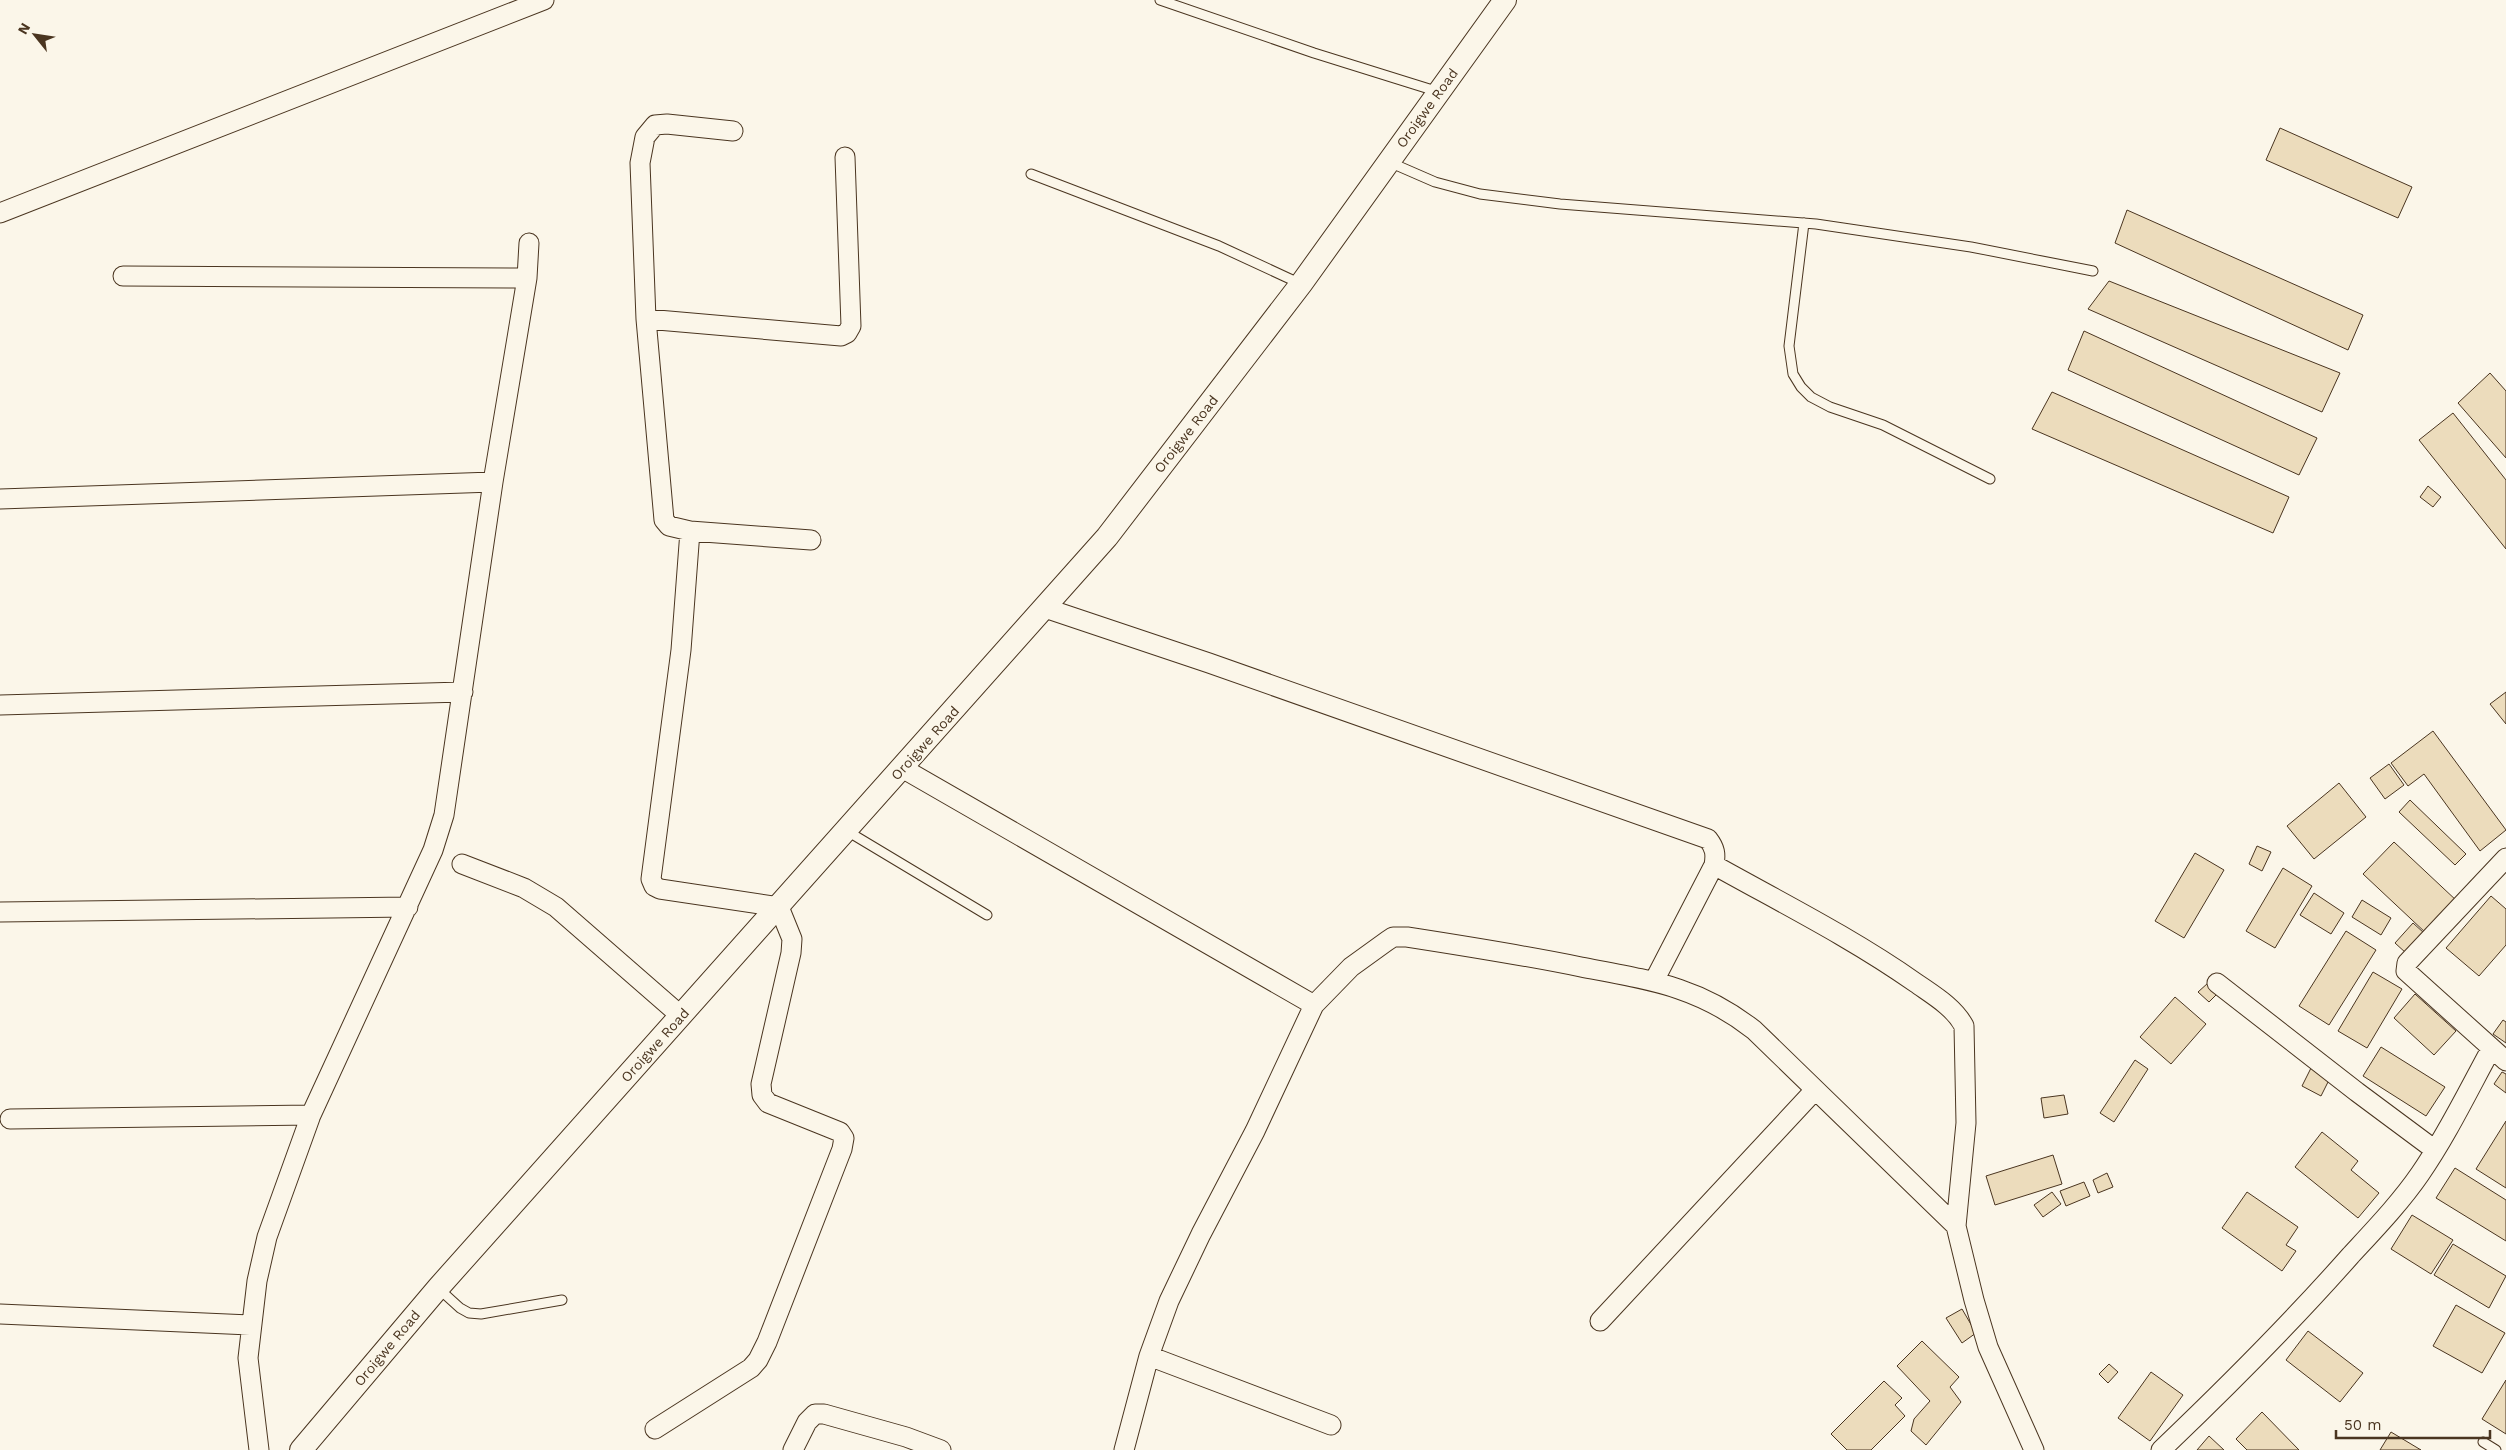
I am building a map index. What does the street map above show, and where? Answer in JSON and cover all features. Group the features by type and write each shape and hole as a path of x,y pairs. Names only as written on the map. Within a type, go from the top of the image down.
{"street":[{"path":"0,213 524,4 544,0"},
{"name":"Oroigwe Road","path":"301,1450 438,1288 1107,537 1301,284 1505,0"},
{"path":"733,131 667,124 655,125 644,137 640,163 646,319 664,520 669,526 690,531 811,540"},
{"path":"646,319 842,336 847,333 851,326 845,157"},
{"path":"259,1450 248,1358 250,1325 267,1237 311,1115 408,907 433,850 444,815 493,482 527,278 529,243"},
{"path":"123,276 527,278"},
{"path":"0,499 493,482"},
{"path":"655,1429 750,1368 758,1360 767,1342 842,1149 844,1138 840,1132 768,1104 762,1095 761,1084 791,953 792,939 779,907 660,889 654,886 651,880 681,650 690,531"},
{"path":"1045,608 1209,663 1708,839 1714,846 1716,855 1714,865 1654,981"},
{"path":"0,705 463,692"},
{"path":"902,768 1314,1005"},
{"path":"2506,858 2407,963 2406,971 2490,1049 2506,1061"},
{"path":"462,864 524,888 556,907 681,1016"},
{"path":"1714,865 1878,956 1959,1016 1966,1034 1966,1124 1956,1226 1974,1300 1988,1347 2034,1450"},
{"path":"0,912 408,907"},
{"path":"1124,1450 1148,1356 1169,1301 1201,1234 1255,1131 1314,1005 1351,967 1393,937 1528,956 1654,981 1684,989 1732,1012 1754,1030 1956,1226"},
{"path":"2217,983 2435,1150"},
{"path":"2161,1450 2233,1382 2392,1209 2419,1175 2435,1150 2490,1049"},
{"path":"1600,1321 1815,1090"},
{"path":"10,1119 311,1115"},
{"path":"0,1314 250,1325"},
{"path":"1148,1356 1331,1425"},
{"path":"793,1450 807,1422 815,1414 824,1414 906,1437 940,1450"}],"lane":[{"path":"1160,0 1314,53 1439,92"},
{"path":"1389,162 1435,182 1480,194 1560,204 1804,223 1971,247 2093,271"},
{"path":"1032,174 1219,246 1301,284"},
{"path":"1804,223 1789,346 1793,374 1801,387 1811,397 1830,407 1883,425 1990,479"},
{"path":"846,831 987,915"},
{"path":"438,1288 469,1313 481,1314 562,1300"},
{"path":"2483,1442 2496,1450"}],"building":[{"path":"2280,128 2412,187 2398,218 2266,160"},
{"path":"2127,210 2363,315 2348,350 2115,243"},
{"path":"2109,281 2340,373 2322,412 2088,309"},
{"path":"2084,331 2317,438 2299,475 2068,370"},
{"path":"2490,373 2506,391 2506,458 2458,403"},
{"path":"2052,392 2289,497 2273,533 2032,429"},
{"path":"2453,413 2506,480 2506,549 2419,440"},
{"path":"2428,486 2441,497 2433,507 2420,497"},
{"path":"2506,692 2506,724 2490,704"},
{"path":"2433,731 2506,830 2480,851 2424,774 2408,786 2391,763"},
{"path":"2389,764 2404,785 2385,799 2370,778"},
{"path":"2339,783 2366,817 2314,859 2287,826"},
{"path":"2410,800 2466,854 2455,865 2399,812"},
{"path":"2394,842 2458,902 2427,934 2363,874"},
{"path":"2257,846 2271,852 2262,871 2249,864"},
{"path":"2195,853 2224,870 2184,938 2155,921"},
{"path":"2283,868 2312,886 2275,948 2246,931"},
{"path":"2314,893 2344,913 2331,934 2300,915"},
{"path":"2491,896 2506,909 2506,945 2479,976 2446,948"},
{"path":"2362,900 2391,918 2381,935 2352,917"},
{"path":"2413,923 2424,933 2406,953 2395,943"},
{"path":"2346,931 2376,950 2329,1025 2299,1006"},
{"path":"2373,972 2402,989 2367,1048 2338,1031"},
{"path":"2208,983 2218,993 2209,1002 2198,992"},
{"path":"2415,994 2456,1031 2434,1055 2394,1018"},
{"path":"2175,997 2206,1024 2171,1064 2140,1037"},
{"path":"2503,1020 2506,1022 2506,1043 2493,1034"},
{"path":"2381,1047 2445,1087 2426,1116 2363,1076"},
{"path":"2135,1060 2148,1069 2114,1122 2100,1113"},
{"path":"2311,1068 2330,1078 2321,1096 2302,1086"},
{"path":"2502,1072 2506,1074 2506,1093 2494,1084"},
{"path":"2064,1095 2068,1114 2044,1118 2041,1098"},
{"path":"2506,1121 2506,1188 2476,1169"},
{"path":"2322,1132 2358,1161 2351,1170 2379,1193 2358,1218 2295,1167"},
{"path":"2053,1155 2062,1184 1995,1205 1986,1176"},
{"path":"2455,1168 2506,1200 2506,1241 2436,1198"},
{"path":"2107,1173 2113,1187 2098,1193 2093,1180"},
{"path":"2084,1182 2090,1196 2066,1206 2060,1191"},
{"path":"2052,1192 2061,1204 2043,1217 2034,1205"},
{"path":"2247,1192 2298,1227 2286,1245 2296,1251 2282,1271 2222,1228"},
{"path":"2412,1215 2453,1240 2431,1274 2391,1249"},
{"path":"2453,1244 2506,1276 2489,1308 2434,1275"},
{"path":"2456,1305 2505,1333 2482,1373 2433,1346"},
{"path":"1962,1309 1976,1333 1962,1343 1946,1318"},
{"path":"2308,1331 2363,1373 2340,1402 2286,1360"},
{"path":"1922,1341 1959,1377 1950,1387 1961,1402 1926,1445 1911,1431 1914,1419 1930,1401 1897,1366"},
{"path":"2109,1364 2118,1372 2108,1383 2099,1374"},
{"path":"2151,1372 2183,1395 2150,1441 2118,1418"},
{"path":"2506,1380 2506,1434 2482,1419"},
{"path":"1884,1381 1902,1398 1895,1405 1905,1416 1871,1450 1847,1450 1831,1434"},
{"path":"2262,1412 2299,1450 2247,1450 2236,1439"},
{"path":"2391,1432 2421,1450 2380,1450"},
{"path":"2209,1436 2224,1450 2197,1450"}]}
